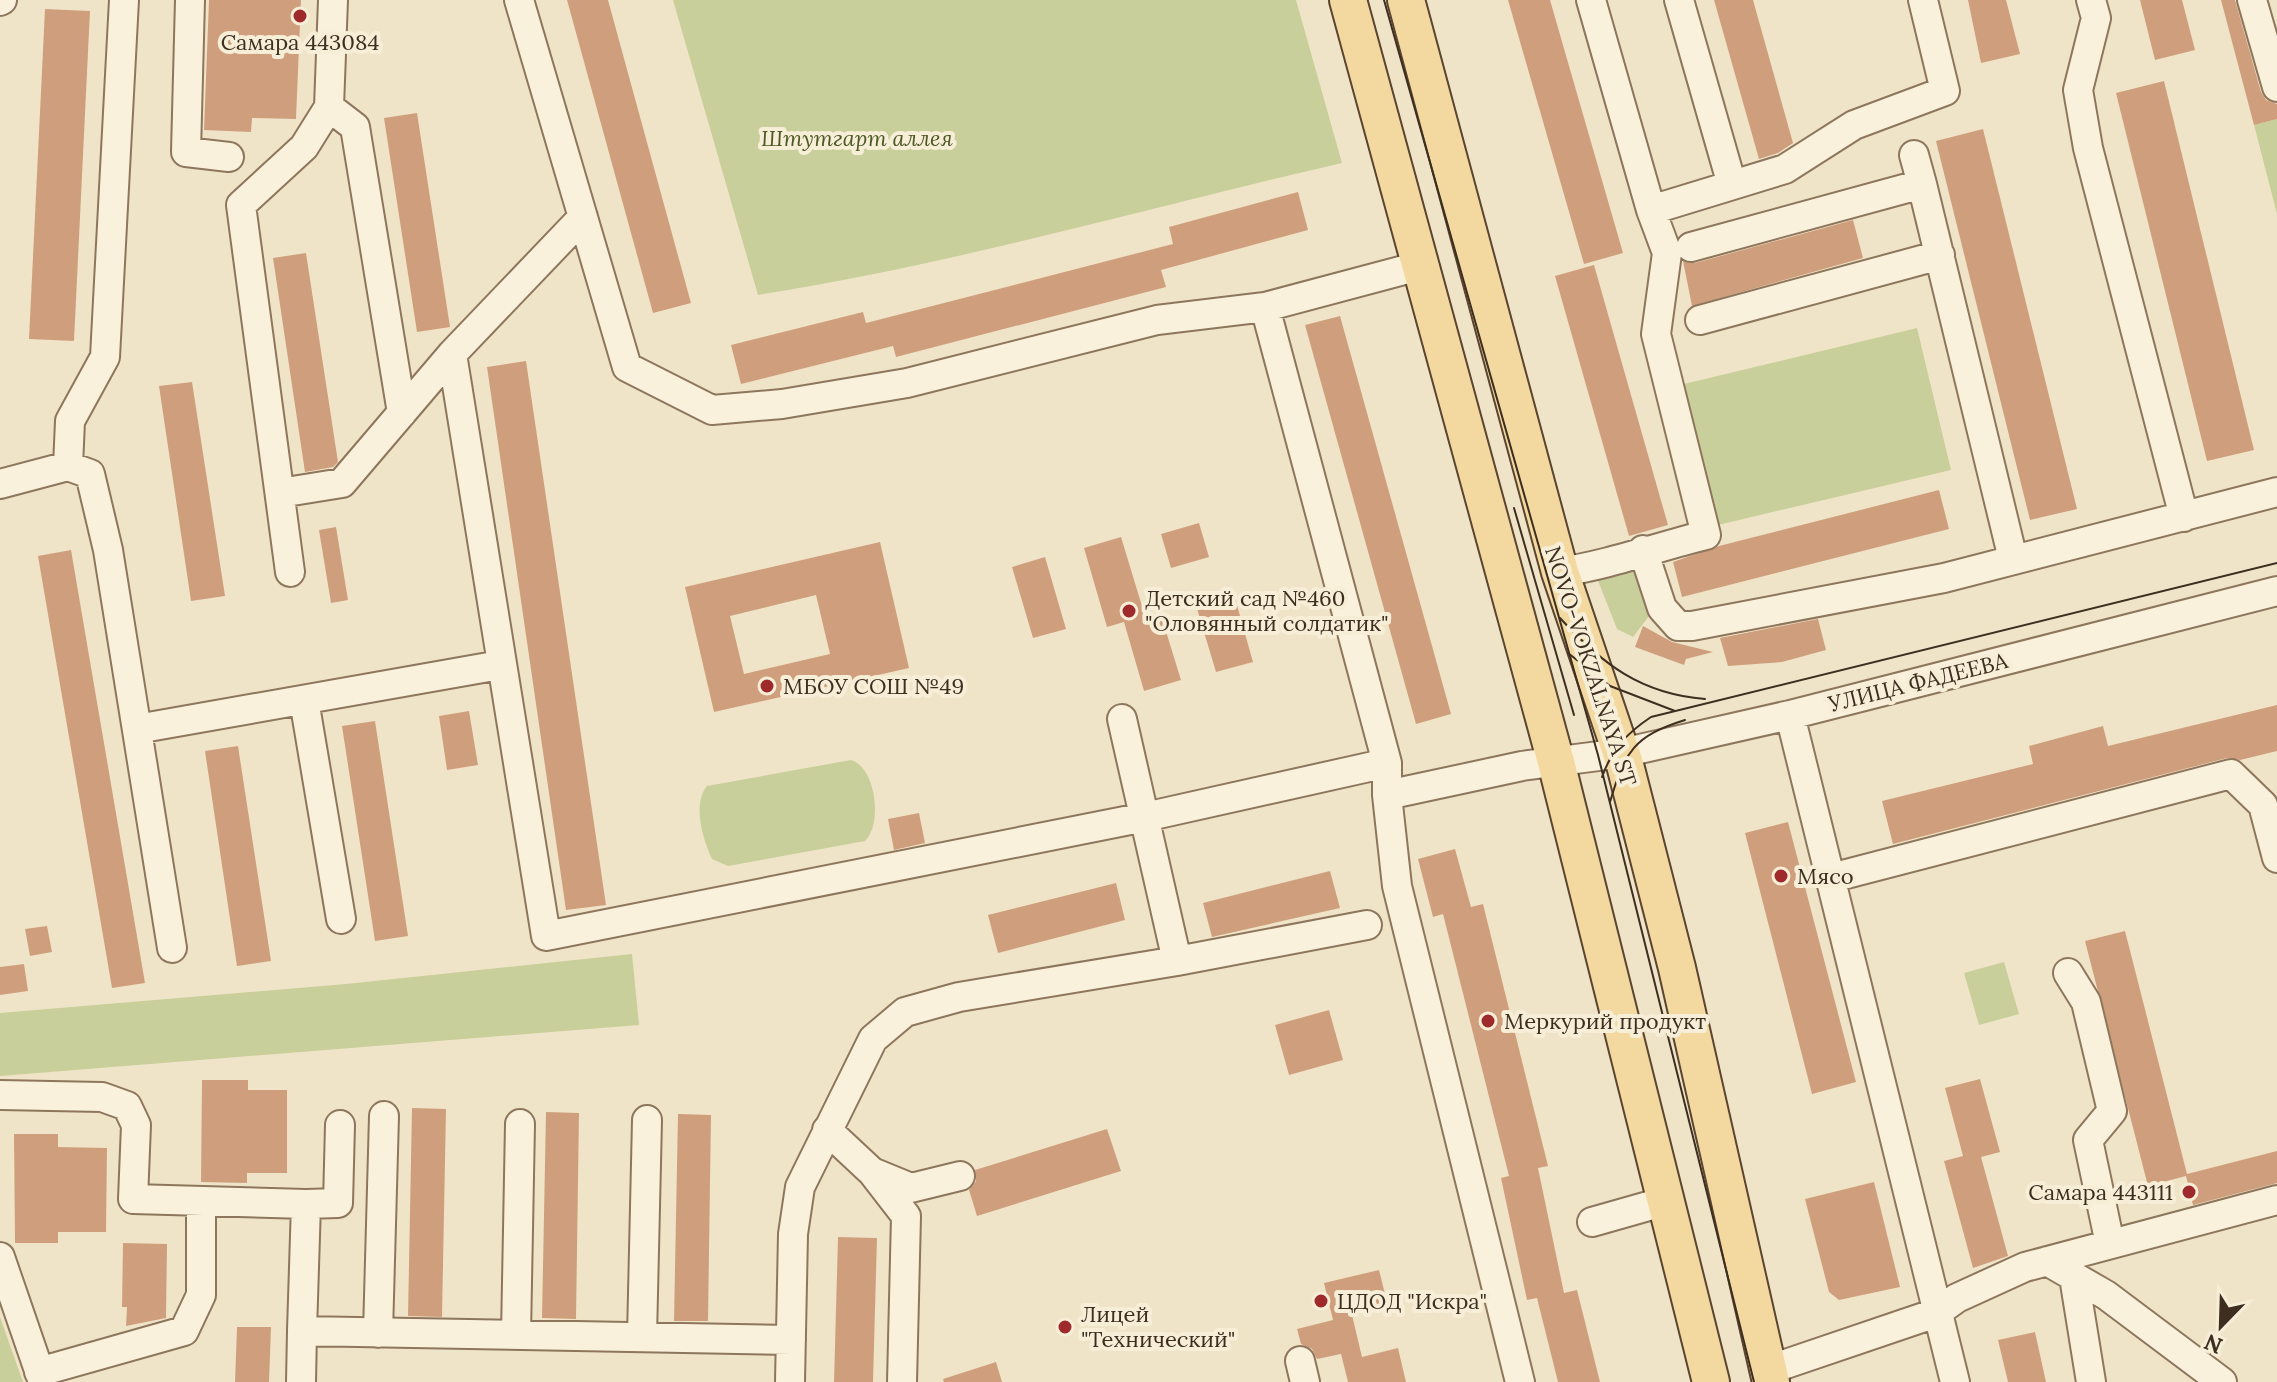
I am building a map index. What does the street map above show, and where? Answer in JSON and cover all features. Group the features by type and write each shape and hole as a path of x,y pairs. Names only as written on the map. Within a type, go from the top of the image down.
{"main road":[{"path":"1348,0 1556,762 1711,1382"},
{"name":"NOVO-VOKZALNAYA ST","path":"1406,0 1560,572 1622,753 1677,968 1769,1376"}],"street":[{"path":"68,466 70,421 105,357 124,0"},
{"path":"190,0 186,152 229,157"},
{"path":"290,572 241,205 304,147 329,107 333,0"},
{"path":"519,0 627,367 712,410 782,404 907,383 1157,320 1265,307 1419,266"},
{"path":"1560,572 1595,567 1643,550 1706,535 1656,334 1667,253 1651,210 1591,0"},
{"path":"1679,0 1732,185"},
{"path":"1651,210 1785,169 1854,125 1945,91 1923,0"},
{"path":"2091,0 2096,18 2078,90 2088,148 2184,517"},
{"path":"2252,0 2277,87"},
{"path":"329,107 355,127 402,413"},
{"path":"1914,155 2013,559"},
{"path":"1691,247 1922,184"},
{"path":"280,493 342,483 452,354 583,217"},
{"path":"1700,320 1940,255"},
{"path":"1265,307 1387,763 1387,795 1397,886 1520,1382"},
{"path":"452,354 546,936 1145,817 1387,763"},
{"path":"0,484 68,466 90,474 108,550 172,948"},
{"path":"1643,550 1668,617 1678,626 1692,626 1944,578 2277,492"},
{"name":"УЛИЦА ФАДЕЕВА","path":"1387,795 1556,762 1622,753 1790,715 2277,591"},
{"path":"137,729 500,665"},
{"path":"304,700 341,919"},
{"path":"1790,715 1955,1382"},
{"path":"1122,719 1177,961"},
{"path":"1831,878 2231,774 2263,805 2277,858"},
{"path":"790,1382 793,1234 800,1187 873,1039 905,1012 959,997 1177,961 1367,925"},
{"path":"2068,973 2086,1002 2112,1111 2088,1140 2110,1244"},
{"path":"0,1095 102,1097 127,1106 136,1125 133,1199 338,1203 340,1125"},
{"path":"378,1333 384,1116"},
{"path":"642,1337 647,1120"},
{"path":"516,1335 520,1124"},
{"path":"827,1130 872,1172 906,1216 902,1382"},
{"path":"872,1172 911,1188 960,1176"},
{"path":"1769,1376 1936,1313 1957,1298 2025,1267 2277,1200"},
{"path":"1592,1222 1666,1201"},
{"path":"0,1257 41,1377 184,1331 201,1295 201,1202"},
{"path":"301,1382 306,1204"},
{"path":"2047,1261 2106,1295 2222,1382"},
{"path":"2074,1277 2091,1382"},
{"path":"302,1331 791,1340"}],"green space":[{"name":"Штутгарт аллея","path":"673,0 1296,0 1342,163 905,268 758,295"},
{"path":"2277,119 2277,214 2254,125"},
{"path":"1917,328 1951,470 1718,525 1684,384"},
{"path":"1642,563 1656,607 1633,637 1617,629 1595,573"},
{"path":"851,760 866,773 874,797 874,822 865,841 728,866 712,859 705,842 700,812 700,802 707,786"},
{"path":"632,954 639,1025 0,1076 0,1013 346,984"},
{"path":"2004,962 2019,1014 1979,1025 1964,973"},
{"path":"0,1317 23,1382 0,1382"}],"building":[{"path":"209,0 301,0 296,119 252,118 251,132 204,130"},
{"path":"567,0 608,0 691,303 653,313"},
{"path":"1508,0 1550,0 1623,253 1584,264"},
{"path":"1714,0 1753,0 1793,143 1778,153 1759,159"},
{"path":"1968,0 2006,0 2020,54 1981,63"},
{"path":"2140,0 2182,0 2195,50 2155,60"},
{"path":"2221,0 2235,0 2261,92 2266,100 2277,104 2277,119 2254,125"},
{"path":"45,9 90,11 74,341 29,339"},
{"path":"2164,81 2254,450 2207,461 2116,93"},
{"path":"417,113 450,327 417,332 384,118"},
{"path":"1983,129 2077,509 2030,520 1936,141"},
{"path":"1298,192 1308,230 1161,270 1166,287 896,357 893,346 741,384 731,345 863,312 866,323 1173,244 1169,227"},
{"path":"1853,220 1863,258 1692,306 1683,261 1695,263"},
{"path":"306,253 338,462 333,467 305,472 273,258"},
{"path":"1594,265 1668,525 1629,536 1555,276"},
{"path":"1340,316 1451,714 1416,724 1305,325"},
{"path":"526,361 606,905 566,910 487,367"},
{"path":"192,382 225,596 191,601 159,386"},
{"path":"1939,490 1949,529 1682,597 1673,562 1719,546"},
{"path":"1199,523 1209,557 1171,568 1161,534"},
{"path":"336,527 348,600 331,603 319,530"},
{"path":"1121,537 1145,616 1160,612 1181,680 1144,691 1124,622 1107,627 1084,548"},
{"path":"880,542 909,668 714,712 685,587","holes":["816,595 830,654 744,674 730,616"]},
{"path":"71,550 145,983 112,988 38,556"},
{"path":"1045,557 1066,629 1033,638 1012,567"},
{"path":"1233,591 1253,662 1216,672 1195,602"},
{"path":"1818,619 1826,650 1782,662 1728,666 1720,638"},
{"path":"1643,626 1672,642 1713,652 1686,659 1684,665 1635,647"},
{"path":"2277,705 2277,751 2240,760 2227,758 1893,844 1882,801 2033,764 2029,746 2103,726 2108,746"},
{"path":"469,711 478,765 447,770 439,716"},
{"path":"375,721 408,936 375,941 342,726"},
{"path":"238,746 271,961 237,966 205,751"},
{"path":"919,813 925,843 894,850 888,819"},
{"path":"1788,822 1856,1082 1812,1094 1745,833"},
{"path":"1455,849 1471,907 1483,904 1548,1166 1538,1168 1564,1293 1577,1290 1600,1382 1558,1382 1537,1298 1527,1300 1501,1178 1509,1176 1443,914 1433,917 1418,859"},
{"path":"1330,871 1340,908 1212,937 1203,903"},
{"path":"1116,883 1125,920 998,953 988,915"},
{"path":"47,926 52,952 30,956 25,929"},
{"path":"2125,931 2187,1174 2277,1151 2277,1183 2193,1205 2186,1176 2148,1186 2085,941"},
{"path":"24,964 28,991 0,995 0,967"},
{"path":"1329,1010 1343,1060 1289,1075 1275,1025"},
{"path":"1980,1079 2000,1152 1981,1157 2008,1256 1973,1268 1944,1161 1963,1156 1945,1088"},
{"path":"202,1080 248,1080 248,1090 287,1090 287,1173 247,1173 247,1183 201,1182"},
{"path":"412,1108 446,1109 442,1317 408,1316"},
{"path":"546,1112 579,1113 576,1319 542,1318"},
{"path":"678,1114 711,1115 708,1321 674,1321"},
{"path":"1107,1129 1121,1171 977,1216 969,1190 976,1181 975,1170"},
{"path":"14,1134 58,1134 58,1147 107,1148 106,1232 58,1232 58,1243 15,1243"},
{"path":"1874,1182 1900,1287 1839,1300 1829,1292 1805,1199"},
{"path":"838,1237 877,1238 873,1382 834,1382"},
{"path":"123,1243 167,1244 166,1318 126,1326 127,1307 122,1307"},
{"path":"1379,1270 1388,1306 1352,1315 1362,1357 1398,1348 1406,1382 1348,1382 1341,1354 1317,1359 1312,1349 1301,1344 1297,1329 1333,1320 1324,1283"},
{"path":"237,1327 271,1327 269,1382 235,1382"},
{"path":"2035,1332 2046,1382 2008,1382 1998,1340"},
{"path":"996,1362 1002,1382 944,1382 943,1379"}],"tram line":[{"path":"1384,0 1598,755 1754,1382"},
{"path":"1514,508 1574,715"},
{"path":"1602,777 1621,742 1651,717 2277,563"},
{"path":"1560,618 1591,649 1624,674 1661,691 1705,699"},
{"path":"1568,653 1610,686 1675,711"},
{"path":"1610,802 1621,770 1634,748 1654,732 1685,720"}],"place":[{"name":"Самара 443084","path":"300,16"},
{"name":"Детский сад №460 \"Оловянный солдатик\"","path":"1129,611"},
{"name":"МБОУ СОШ №49","path":"767,686"},
{"name":"Мясо","path":"1781,876"},
{"name":"Меркурий продукт","path":"1488,1021"},
{"name":"Самара 443111","path":"2189,1192"},
{"name":"ЦДОД \"Искра\"","path":"1321,1301"},
{"name":"Лицей \"Технический\"","path":"1065,1327"}]}
